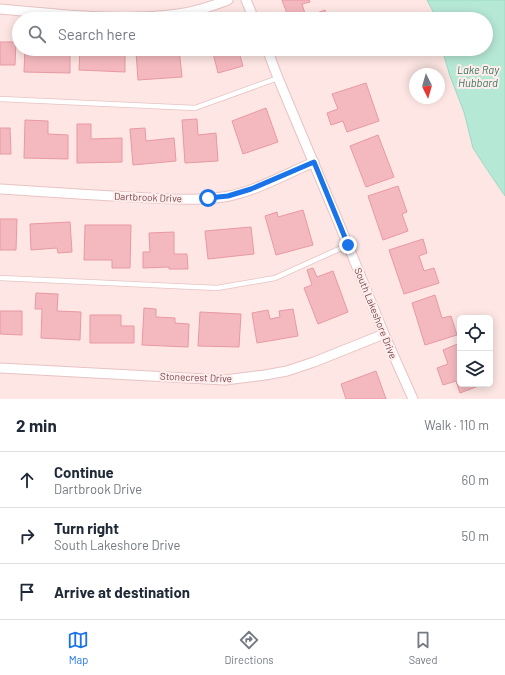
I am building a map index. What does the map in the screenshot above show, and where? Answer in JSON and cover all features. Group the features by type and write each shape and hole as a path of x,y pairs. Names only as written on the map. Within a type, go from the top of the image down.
{"street":[{"path":"188,12 228,0"},
{"path":"246,0 251,12"},
{"path":"0,9 43,12"},
{"name":"South Lakeshore Drive","path":"270,56 384,334 413,399"},
{"name":"Dartbrook Drive","path":"0,189 124,197 176,199 208,198 228,196 251,189 314,162"},
{"name":"Stonecrest Drive","path":"0,368 225,380 287,371 314,362 384,334"}],"lane":[{"path":"0,99 195,108 278,78"},
{"path":"0,278 217,288 275,278 348,245"}],"water":[{"name":"Lake Ray Hubbard","path":"427,0 505,0 505,196 473,148 464,112 444,56 493,56 493,12 433,12"}],"building":[{"path":"282,0 309,0 310,2 302,4 304,12 286,12"},
{"path":"0,42 12,42 12,56 15,56 15,65 0,65"},
{"path":"25,56 70,56 70,73 24,72"},
{"path":"80,56 125,56 125,72 79,70"},
{"path":"136,56 180,56 182,77 138,80"},
{"path":"214,56 240,56 243,66 218,73"},
{"path":"366,83 379,121 347,132 343,121 331,125 327,113 338,109 332,94"},
{"path":"266,108 278,142 243,154 232,121"},
{"path":"197,119 198,135 216,133 218,161 185,163 182,120"},
{"path":"25,120 48,121 48,134 68,135 68,159 24,158"},
{"path":"77,124 91,124 91,139 122,138 122,162 77,163"},
{"path":"0,128 10,128 11,154 0,154"},
{"path":"145,128 146,141 174,138 176,161 133,165 130,129"},
{"path":"378,135 394,177 366,187 350,146"},
{"path":"398,186 407,212 402,214 408,231 383,240 368,196"},
{"path":"303,210 313,245 276,255 265,216 277,212 278,217"},
{"path":"0,219 17,219 16,250 0,250"},
{"path":"70,222 72,252 58,253 57,248 31,250 30,224"},
{"path":"85,225 131,225 130,268 112,268 112,260 84,260"},
{"path":"251,227 254,254 208,259 205,231"},
{"path":"174,232 174,254 187,254 188,269 169,269 169,267 143,268 143,252 150,252 149,233"},
{"path":"423,239 427,253 419,256 424,271 434,268 439,283 404,294 389,250"},
{"path":"313,268 317,277 333,271 348,312 318,324 304,288 312,285 307,270"},
{"path":"36,293 58,294 57,311 81,312 80,340 41,338 42,309 35,309"},
{"path":"435,295 442,318 451,316 457,335 425,345 412,303"},
{"path":"144,308 156,309 156,317 175,318 175,323 189,324 188,347 142,345"},
{"path":"293,309 298,336 257,343 252,313 268,310 270,319 280,317 279,311"},
{"path":"0,311 22,311 22,335 0,334"},
{"path":"200,312 241,314 239,347 198,346"},
{"path":"90,315 121,315 121,326 134,326 134,343 90,343"},
{"path":"457,344 457,384 456,381 443,385 437,368 448,364 443,350"},
{"path":"376,371 386,399 346,399 341,384"},
{"path":"458,387 476,387 460,393"}],"route":[{"path":"208,198 228,196 251,189 314,162 348,245"}]}
